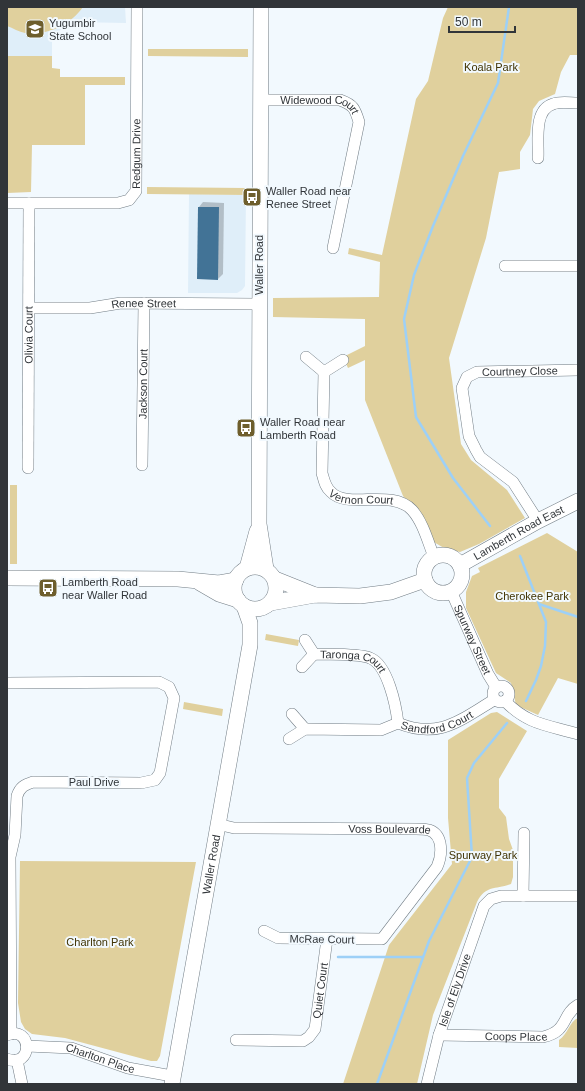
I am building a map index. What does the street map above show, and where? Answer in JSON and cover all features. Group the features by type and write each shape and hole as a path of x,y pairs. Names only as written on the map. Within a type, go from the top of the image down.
{"street":[{"name":"Redgum Drive","path":"7,203 118,203 129,200 136,191 137,7"},
{"name":"Waller Road","path":"262,7 259,304 259,524 270,574"},
{"name":"Widewood Court","path":"261,100 340,100 351,104 356,112 360,122 333,248"},
{"path":"538,158 540,116 545,108 554,103 578,103"},
{"name":"Olivia Court","path":"28,468 29,203"},
{"path":"505,266 578,266"},
{"name":"Renee Street","path":"29,308 90,308 121,302 259,304"},
{"name":"Jackson Court","path":"142,465 144,303"},
{"path":"306,357 324,372 344,360"},
{"name":"Courtney Close","path":"538,521 513,482 480,456 476,450 469,436 462,388 464,382 471,375 486,371 578,370"},
{"name":"Vernon Court","path":"324,372 322,473 326,485 331,493 344,499 395,500 405,505 411,509 419,520 434,557"},
{"name":"Lamberth Road East","path":"460,565 538,521 578,501"},
{"name":"Waller Road","path":"247,568 259,524"},
{"path":"440,555 451,557 460,565 462,571 460,582 451,590 445,592 433,590 426,580 425,567 434,557 440,555"},
{"path":"241,603 234,587 238,575 247,568 257,567 315,595"},
{"path":"267,606 277,592 270,574"},
{"path":"7,578 178,579 219,583 236,580"},
{"path":"197,582 219,594 257,610 267,606 315,595 360,596 391,592 426,580"},
{"name":"Spurway Street","path":"451,590 482,660 496,687 502,685 508,689 509,696 500,700"},
{"name":"Waller Road","path":"172,1080 250,645 250,624 241,603"},
{"name":"Waller Road","path":"250,645 267,606"},
{"name":"Taronga Court","path":"305,640 314,654"},
{"name":"Taronga Court","path":"302,667 314,654 364,656 373,660 380,667 390,687 396,708 398,724"},
{"name":"Paul Drive","path":"7,683 159,682 169,687 174,698 160,773 155,780 142,782 33,782 22,786 19,790 17,796 15,834 10,857 8,947 9,1034"},
{"path":"500,700 516,713 529,720 542,725 578,734"},
{"name":"Sandford Court","path":"305,729 381,730 398,724 414,730 437,730 453,724 500,700"},
{"path":"289,739 305,729 292,714"},
{"name":"Voss Boulevarde","path":"217,824 234,828 416,828 430,830 437,836 441,847 441,857 437,867 382,939"},
{"path":"524,833 523,896 578,896"},
{"name":"Isle of Ely Drive","path":"427,1084 439,1035 484,906 491,899 501,896 523,896"},
{"name":"McRae Court","path":"264,931 278,938 382,939"},
{"name":"Quiet Court","path":"236,1040 303,1041 309,1037 315,1029 327,939"},
{"name":"Coops Place","path":"439,1035 543,1037 554,1034 562,1028 574,1007 578,1005"},
{"path":"9,1034 15,1034 24,1038 27,1046 24,1055 12,1060 22,1084"},
{"name":"Charlton Place","path":"27,1046 71,1048 128,1068 172,1080"}],"shaded area":[{"name":"Yugumbir State School","path":"7,7 125,7 126,23 73,22 52,35 52,56 7,56"},
{"path":"189,194 246,195 245,286 237,293 188,293"}],"green space":[{"path":"7,7 83,7 65,24 50,31 33,33 23,32 7,26"},
{"name":"Koala Park","path":"448,7 578,7 578,55 570,55 561,72 555,94 539,101 533,109 530,135 520,152 520,169 499,172 486,238 449,358 461,444 471,460 507,490 525,518 479,544 460,552 444,548 432,541 422,516 403,496 365,400 365,360 348,368 343,357 365,346 365,319 273,317 273,298 379,297 380,262 348,254 349,248 382,255 416,99 428,81 443,18"},
{"path":"148,49 248,49 248,57 148,56"},
{"path":"7,56 52,56 52,68 60,69 60,77 125,77 125,85 85,85 85,145 32,145 31,192 7,193"},
{"path":"147,187 246,188 246,195 147,194"},
{"path":"10,485 17,485 17,564 10,564"},
{"name":"Cherokee Park","path":"547,533 578,552 578,684 558,678 538,715 516,705 511,683 496,673 466,608 466,592 472,576 480,572 478,568"},
{"path":"266,634 299,640 298,646 265,640"},
{"path":"184,702 223,709 222,716 183,709"},
{"name":"Spurway Park","path":"497,712 527,731 499,779 499,808 506,817 509,839 513,850 513,877 511,884 487,890 477,902 433,1015 417,1084 343,1084 389,945 452,864 448,818 448,740 491,713"},
{"name":"Charlton Park","path":"20,861 196,862 160,1056 157,1061 151,1061 65,1038 32,1034 25,1029 21,1022 18,1003"},
{"path":"578,1018 578,1048 559,1047 559,1040 572,1022"}],"building":[{"path":"198,207 219,207 218,280 197,279"}],"waterway":[{"path":"490,526 453,478 416,417 404,319 414,275 433,226 463,156 498,83 509,7"},
{"path":"520,556 546,622 545,646 541,666 526,701"},
{"path":"539,604 578,617"},
{"path":"377,1084 429,941 472,857 467,778 474,763 507,723"},
{"path":"338,957 423,957"}],"place":[{"name":"Yugumbir State School","path":"35,29"},
{"name":"Waller Road near Renee Street","path":"252,197"},
{"name":"Waller Road near Lamberth Road","path":"246,428"},
{"name":"Lamberth Road near Waller Road","path":"48,588"}]}
